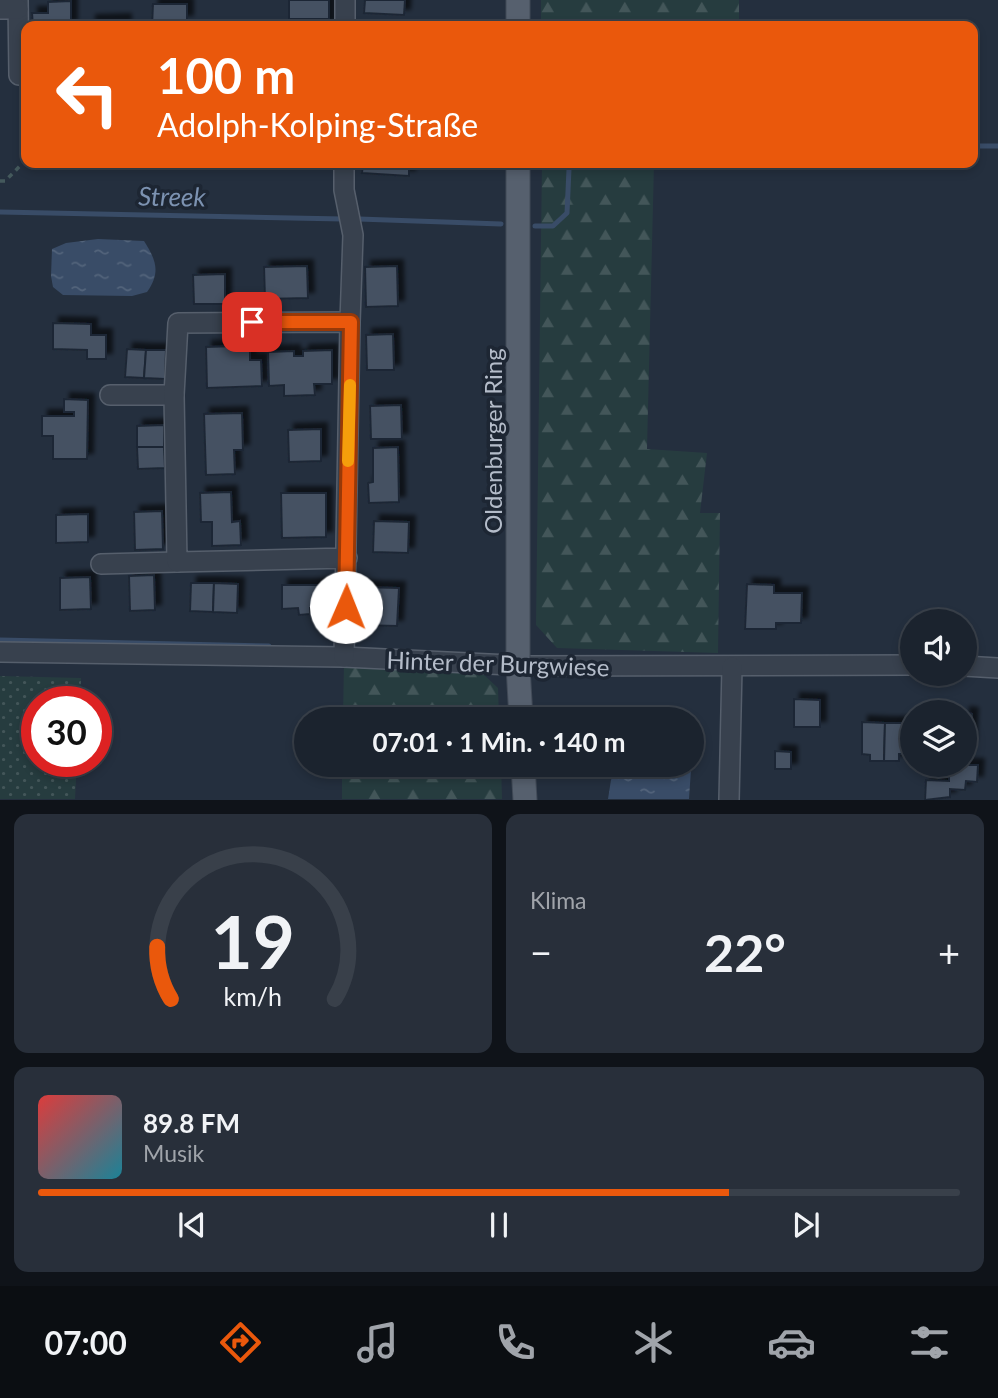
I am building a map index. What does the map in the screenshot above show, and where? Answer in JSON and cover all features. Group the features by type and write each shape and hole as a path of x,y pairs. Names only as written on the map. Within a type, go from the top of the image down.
{"main road":[{"path":"518,0 518,21"},
{"name":"Oldenburger Ring","path":"518,168 518,666 520,707"},
{"path":"524,777 525,800"}],"street":[{"path":"345,0 345,21"},
{"path":"12,6 21,75"},
{"path":"344,168 344,190 354,234 344,657"},
{"path":"177,562 174,395 178,323 351,322"},
{"path":"110,395 174,395"},
{"path":"102,564 347,558"},
{"name":"Hinter der Burgwiese","path":"0,652 344,657 518,666 900,665"},
{"path":"729,800 732,667"},
{"path":"977,667 998,668"}],"path":[{"path":"0,181 5,181 21,165"}],"green space":[{"path":"541,0 739,0 739,21 541,21"},
{"path":"542,168 654,168 647,449 707,453 700,513 720,513 718,653 557,648 536,625"},
{"path":"344,662 484,675 498,688 499,707 343,707"},
{"path":"0,676 81,678 81,686 21,686 21,777 76,777 75,799 0,799"},
{"path":"342,777 501,777 502,799 342,799"}],"water":[{"path":"98,239 144,241 155,266 154,278 147,292 132,296 63,295 53,287 52,249 66,243"},
{"path":"612,777 690,777 689,799 608,799"}],"building":[{"path":"289,0 329,0 329,19 289,19"},
{"path":"365,0 405,0 404,15 364,13"},
{"path":"71,1 71,21 33,21 32,13 48,13 48,2"},
{"path":"153,4 187,4 187,21 152,21"},
{"path":"289,19 329,19 329,21"},
{"path":"362,168 409,168 409,176 362,173"},
{"path":"307,266 308,298 265,299 264,267"},
{"path":"397,266 398,306 366,307 365,267"},
{"path":"225,274 225,304 194,304 193,275"},
{"path":"53,323 91,324 91,335 106,335 106,359 87,359 87,350 53,349"},
{"path":"393,334 394,370 367,370 366,335"},
{"path":"237,346 237,351 250,351 250,360 261,360 262,386 207,388 206,347"},
{"path":"127,349 146,350 144,378 125,377"},
{"path":"146,350 166,350 165,379 144,378"},
{"path":"332,350 332,384 314,384 315,395 284,396 284,385 269,386 268,352 294,351 294,356 303,356 303,351"},
{"path":"64,399 88,400 87,459 53,459 53,436 42,436 42,416 74,416 74,412 64,412"},
{"path":"401,405 402,439 371,439 370,406"},
{"path":"242,413 243,450 234,450 235,474 206,475 204,414"},
{"path":"164,425 164,447 137,447 137,426"},
{"path":"321,429 321,461 289,462 288,430"},
{"path":"137,447 164,447 165,468 138,469"},
{"path":"398,447 399,502 369,503 368,483 373,482 373,448"},
{"path":"231,492 232,522 240,521 241,545 212,546 212,522 201,522 200,493"},
{"path":"281,493 326,493 326,537 282,538"},
{"path":"162,511 163,549 135,550 134,512"},
{"path":"88,514 88,542 56,543 56,515"},
{"path":"374,521 409,522 408,553 373,552"},
{"path":"154,575 155,610 130,611 129,576"},
{"path":"90,577 91,609 60,610 60,578"},
{"path":"191,583 214,583 213,612 190,611"},
{"path":"214,583 238,584 237,613 213,612"},
{"path":"747,584 774,585 774,593 802,593 801,623 776,623 776,629 745,629"},
{"path":"282,585 321,585 321,608 310,608 310,614 299,615 298,608 282,609"},
{"path":"359,587 399,588 397,626 358,625"},
{"path":"794,699 820,700 820,727 794,727"},
{"path":"862,722 885,723 884,761 870,761 870,755 862,754"},
{"path":"885,723 900,723 899,761 884,761"},
{"path":"775,751 791,752 791,769 775,769"},
{"path":"978,765 977,782 966,781 965,790 950,789 950,797 925,800 926,780 949,781 949,777 977,777"}],"waterway":[{"name":"Streek","path":"978,146 998,146"},
{"name":"Streek","path":"535,226 553,226 567,213 569,168"},
{"name":"Streek","path":"0,212 343,219"},
{"name":"Streek","path":"359,219 501,224"},
{"path":"0,640 269,646"}],"slow traffic":[{"path":"348,461 350,385"}],"route":[{"path":"252,322 351,322 346,607"}]}
